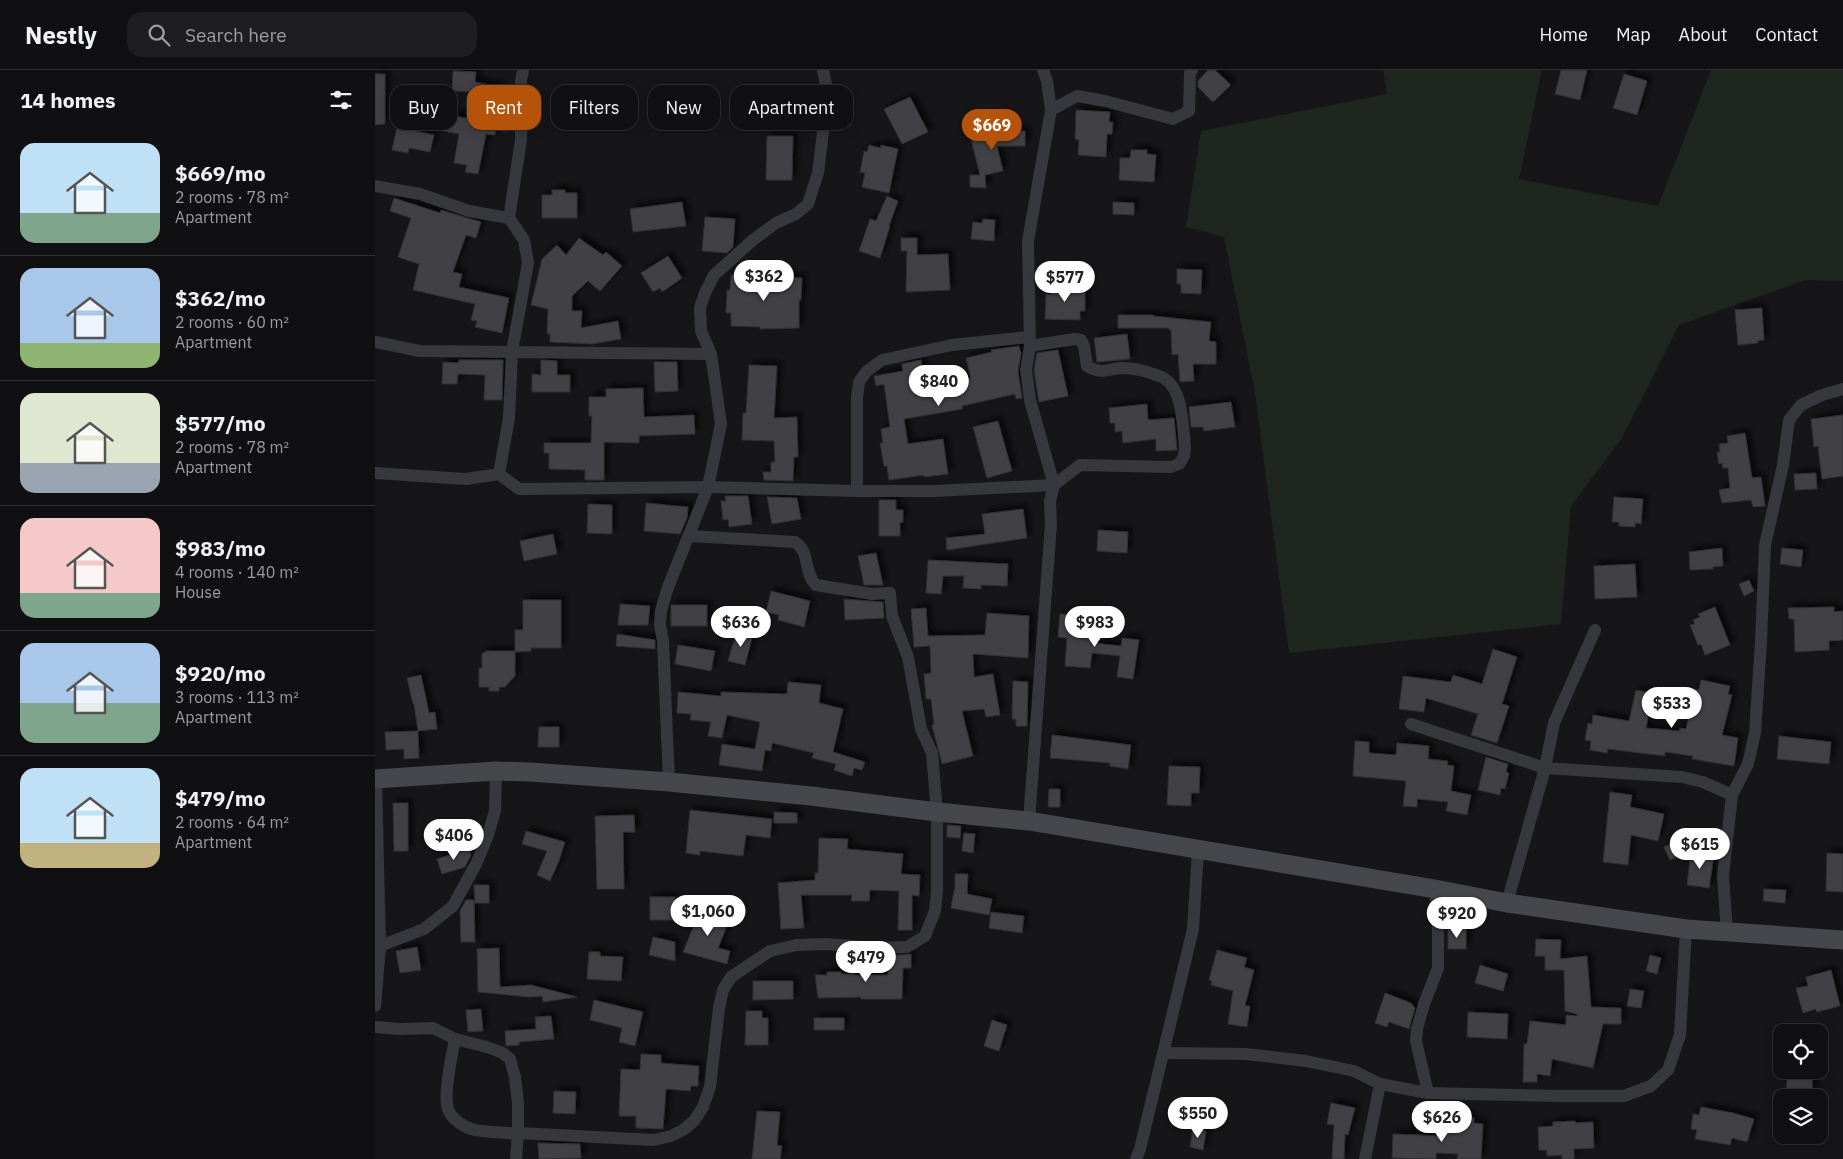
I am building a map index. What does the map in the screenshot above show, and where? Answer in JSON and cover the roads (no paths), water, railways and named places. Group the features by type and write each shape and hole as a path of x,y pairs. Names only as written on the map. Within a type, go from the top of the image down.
{"street":[{"path":"499,474 509,418 512,352 529,263 524,240 509,218 521,140 521,81 523,70"},
{"path":"669,782 663,641 660,625 661,611 667,590 708,487 721,424 711,354 701,331 700,308 714,275 753,240 777,223 796,214 808,204 818,173 827,99 823,70"},
{"path":"1029,820 1051,524 1050,501 1054,485 1030,400 1026,370 1030,341 1028,241 1051,110 1043,70"},
{"path":"1051,110 1077,96 1105,100 1173,119 1189,111 1190,74 1192,70"},
{"path":"375,186 420,194 469,211 509,218"},
{"path":"375,473 466,479 499,474 519,489 708,487 857,492 935,491 1054,485 1080,465 1157,468 1171,467 1179,464 1185,448 1179,400 1173,386 1166,379 1143,370 1121,368 1105,372 1092,369 1087,366 1084,346 1081,340 1075,338 951,345 882,360 867,371 859,382 857,398 857,492"},
{"path":"375,342 420,351 711,354"},
{"path":"1727,932 1723,876 1732,795 1748,764 1755,733 1765,545 1783,465 1789,420 1801,405 1822,395 1843,390"},
{"path":"455,1039 446,1095 447,1108 463,1126 472,1129 518,1133 655,1140 671,1136 683,1130 694,1121 703,1107 710,1087 719,1008 723,990 731,976 770,952 797,945 826,944 880,948 907,947 925,936 935,911 937,812 932,753 921,729 908,657 892,616 890,593 872,594 816,584 809,575 803,549 795,542 690,536"},
{"path":"1507,903 1545,768 1553,723 1595,630"},
{"path":"1411,724 1545,768 1682,777 1703,782 1732,795"},
{"path":"380,946 423,929 453,906 476,864 488,835 495,810 496,771"},
{"path":"375,1006 380,946 376,779 496,771 669,782 811,796 937,812 1029,820 1507,903 1686,929 1843,940"},
{"path":"1135,1159 1140,1149 1193,929 1198,850"},
{"path":"1428,1093 1416,1041 1423,1004 1438,968 1435,889"},
{"path":"1163,1052 1246,1054 1306,1061 1354,1071 1380,1084 1428,1093 1624,1096 1651,1086 1667,1070 1680,1036 1686,929"},
{"path":"375,1027 400,1029 433,1028 455,1039 503,1053 510,1059 515,1077 518,1133 516,1159"},
{"path":"1365,1159 1380,1084"}]}
